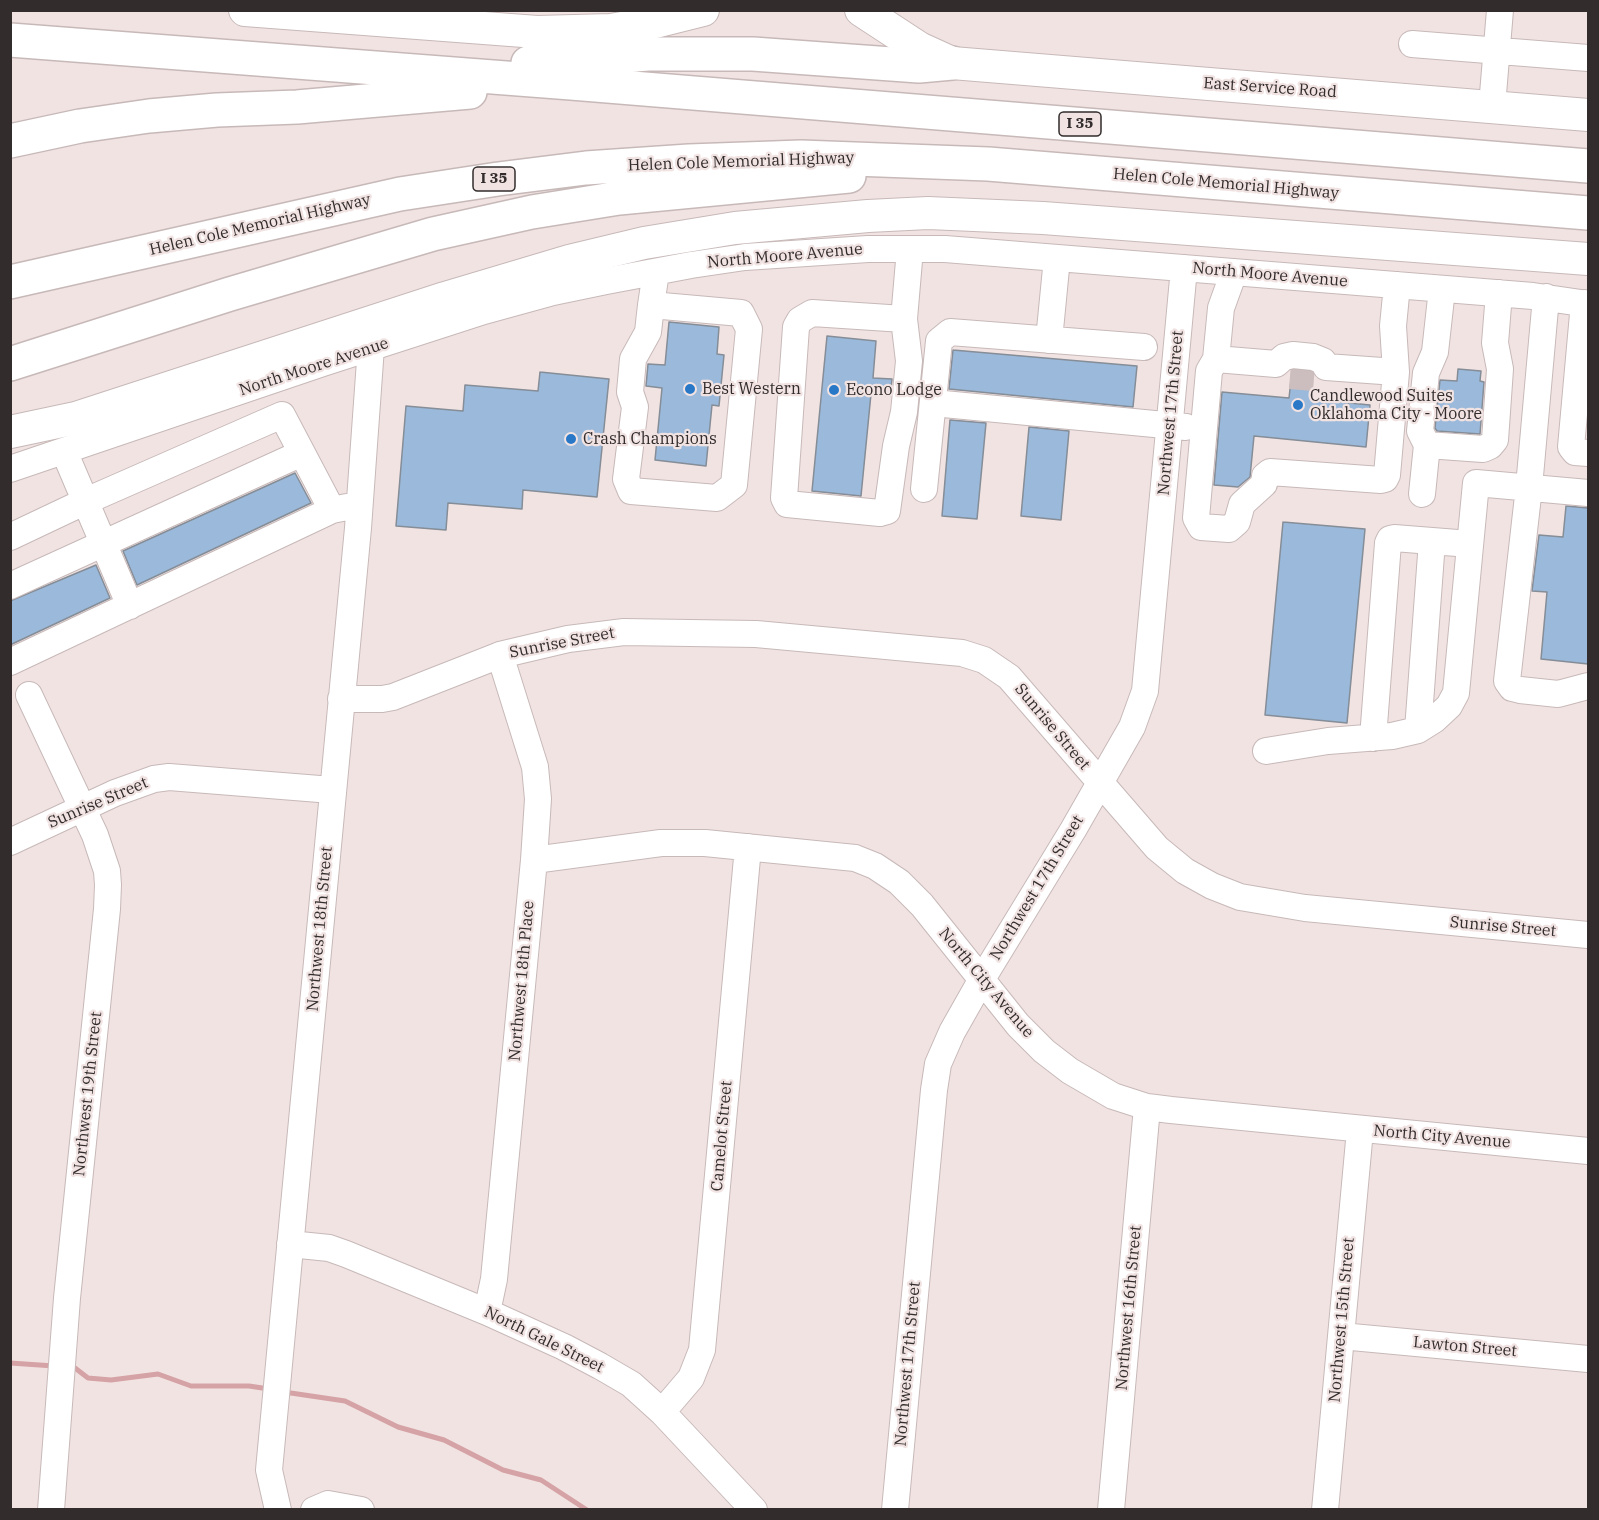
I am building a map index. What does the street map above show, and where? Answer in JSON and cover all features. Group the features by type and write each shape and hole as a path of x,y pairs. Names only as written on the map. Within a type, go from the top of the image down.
{"highway":[{"name":"I 35","path":"10,40 1588,166"},
{"path":"410,71 648,54 753,54 919,66 952,63"},
{"path":"10,141 80,126 148,116 217,110 297,107 571,83"},
{"name":"Helen Cole Memorial Highway","path":"10,282 400,194 586,168 689,161 801,157 988,164 1588,213"},
{"path":"10,364 319,267 433,234 532,212 619,198 699,189 988,164"}],"main road":[{"path":"245,10 498,20 537,32 687,12"},
{"name":"East Service Road","path":"861,10 910,44 952,63 1588,115"},
{"path":"890,10 897,26 910,44"},
{"path":"10,432 76,418 445,298 548,267 644,243 735,228 928,213 1043,218 1588,259"}],"street":[{"path":"1492,106 1500,10"},
{"path":"1412,44 1588,58"},
{"name":"North Moore Avenue","path":"10,470 484,310 553,292 656,272 746,258 868,249 945,249 1499,293 1586,303"},
{"path":"904,319 812,313 800,320 796,327 784,487 784,498 787,504 880,513 887,511 896,446 904,412 909,361 904,319 910,249"},
{"path":"1049,340 1057,258"},
{"name":"Northwest 17th Street","path":"895,1509 934,1090 943,1051 982,979 1132,727 1145,691 1184,268"},
{"path":"651,305 741,314 749,329 734,485 717,498 631,491 626,479 635,406 630,392 633,359 648,332 651,305 656,272"},
{"path":"1234,272 1221,308 1216,359 1209,370 1196,518 1201,527 1229,529 1237,522 1242,504 1264,484 1265,476 1270,472 1385,479 1388,475 1396,372 1394,326 1397,285"},
{"path":"1422,494 1427,445 1420,431 1425,373 1436,352 1442,289"},
{"path":"1427,445 1483,449 1495,440 1500,369 1495,343 1499,293"},
{"path":"1546,297 1529,488 1507,681 1512,688 1558,694 1588,686"},
{"path":"1586,303 1583,373 1571,447 1575,452 1588,453"},
{"path":"924,489 939,341 950,332 1144,347"},
{"name":"Northwest 18th Street","path":"278,1509 269,1470 359,504 371,347"},
{"path":"1216,359 1301,371 1396,372"},
{"path":"933,404 1204,429"},
{"path":"10,537 282,415 333,510"},
{"path":"64,451 130,606"},
{"path":"10,586 302,453"},
{"path":"1266,751 1418,730 1434,720 1449,706 1456,693 1476,483 1588,493"},
{"path":"10,662 333,510 359,504"},
{"path":"1373,738 1390,539 1470,544"},
{"path":"1418,730 1432,542"},
{"name":"Sunrise Street","path":"341,699 393,697 500,655 568,639 624,632 756,634 962,653 984,660 1010,677 1157,848 1185,872 1212,886 1240,897 1305,908 1588,935"},
{"name":"Northwest 18th Place","path":"488,1312 494,1279 538,800 535,767 500,655"},
{"name":"Northwest 19th Street","path":"29,695 95,835 108,878 107,909 67,1298 51,1509"},
{"name":"Sunrise Street","path":"10,842 115,793 153,779 169,777 332,790"},
{"name":"North City Avenue","path":"534,860 661,843 705,843 855,858 874,866 899,882 922,905 1018,1025 1052,1058 1090,1084 1119,1098 1147,1107 1588,1151"},
{"name":"Camelot Street","path":"662,1412 691,1378 702,1350 748,847"},
{"name":"Northwest 16th Street","path":"1111,1509 1147,1107"},
{"name":"Northwest 15th Street","path":"1325,1509 1360,1130"},
{"name":"North Gale Street","path":"290,1244 329,1248 488,1312 600,1366 631,1384 662,1412 754,1509"},
{"name":"Lawton Street","path":"1341,1336 1588,1359"},
{"path":"314,1509 328,1504 361,1509"}],"building":[{"path":"669,322 719,327 717,354 724,355 719,406 712,405 706,466 655,460 662,388 646,386 648,364 665,365"},
{"path":"827,336 876,341 873,378 892,379 890,396 871,394 861,496 812,491"},
{"path":"953,350 1137,366 1133,407 949,389"},
{"path":"1458,369 1481,371 1480,381 1484,382 1480,434 1437,431 1435,428 1440,380 1457,381"},
{"path":"1294,370 1312,373 1310,399 1370,405 1366,447 1254,436 1250,477 1238,487 1214,485 1222,392 1289,398"},
{"path":"540,372 609,379 597,497 523,490 522,509 448,503 446,530 396,526 406,406 463,411 465,385 538,391"},
{"path":"950,420 986,423 977,519 942,516"},
{"path":"1029,427 1069,431 1061,520 1021,516"},
{"path":"295,473 311,503 137,585 123,551"},
{"path":"1566,506 1588,508 1588,664 1541,659 1547,592 1532,591 1539,535 1563,537"},
{"path":"1283,522 1365,529 1347,723 1265,715"},
{"path":"96,565 110,598 10,645 10,601"}],"waterway":[{"path":"10,1363 54,1366"},
{"path":"69,1367 75,1368 88,1378 111,1380 158,1374 191,1386 249,1386 269,1389"},
{"path":"284,1392 345,1401 398,1427 444,1440 503,1470 541,1480 587,1510"}],"tunnel":[{"path":"1290,376 1314,378"}],"place":[{"name":"Best Western","path":"690,389"},
{"name":"Econo Lodge","path":"834,390"},
{"name":"Candlewood Suites Oklahoma City - Moore","path":"1298,405"},
{"name":"Crash Champions","path":"571,439"}]}
